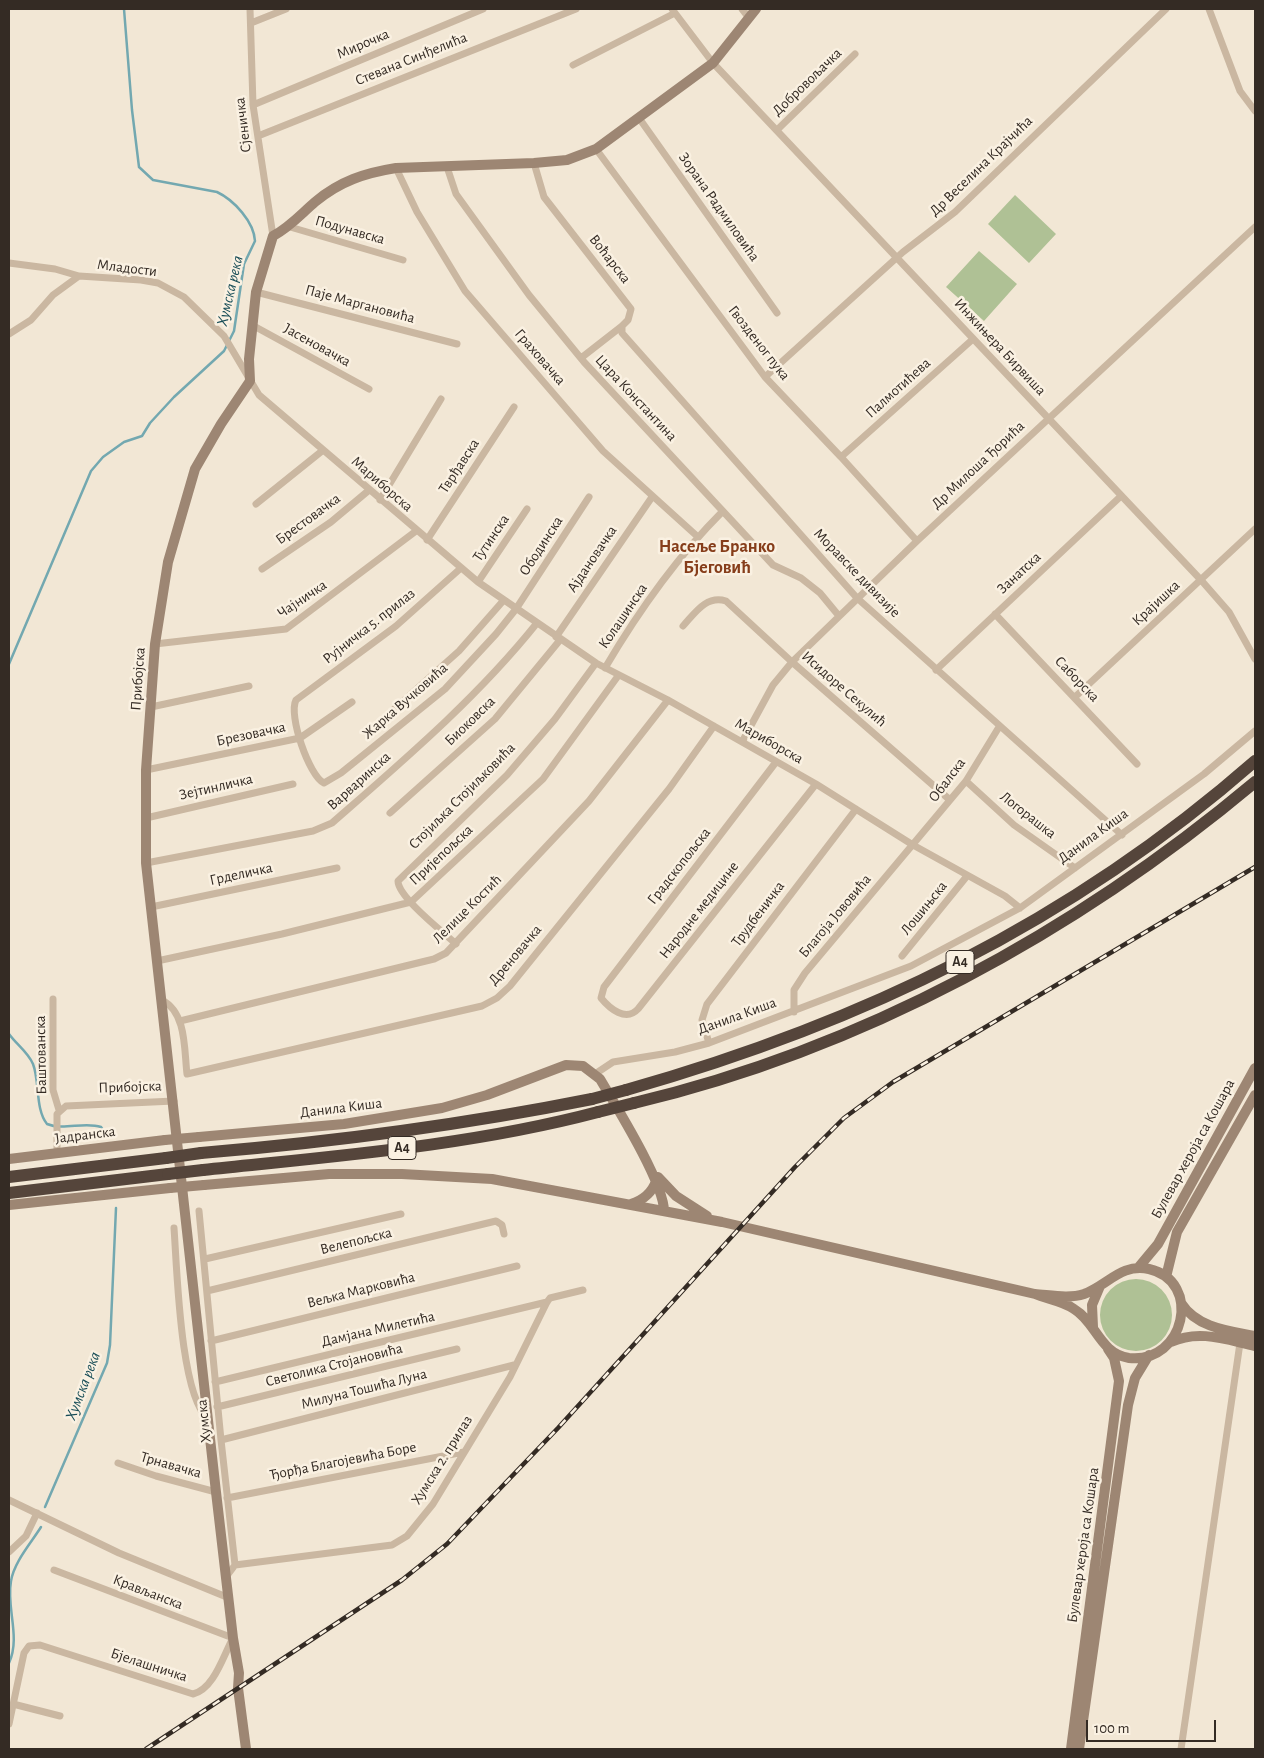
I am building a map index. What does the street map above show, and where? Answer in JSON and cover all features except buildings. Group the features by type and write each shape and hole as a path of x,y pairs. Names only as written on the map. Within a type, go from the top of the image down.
{"highway":[{"name":"A4","path":"9,1177 411,1131 592,1099 703,1068 792,1037 885,998 958,963 1040,917 1122,865 1187,818 1255,761"},
{"name":"A4","path":"9,1193 454,1141 540,1126 712,1082 799,1051 883,1016 950,984 1021,946 1117,886 1185,838 1255,782"}],"main road":[{"path":"250,381 249,359 256,292 273,236 290,227 317,201 346,181 374,171 396,168 534,164 582,156 596,149 713,63 756,9"},
{"name":"Прибојска","path":"174,1101 146,863 146,770 155,644 168,562 195,469 221,424 250,381"},
{"name":"Данила Киша","path":"165,1140 344,1124 442,1108 487,1095 566,1065 583,1066 595,1074"},
{"name":"Булевар хероја са Кошара","path":"1138,1268 1158,1244 1255,1068"},
{"path":"595,1074 656,1181 664,1201 664,1210"},
{"name":"Булевар хероја са Кошара","path":"1166,1277 1177,1232 1255,1095"},
{"name":"Хумска","path":"174,1101 246,1749"},
{"name":"Јадранска","path":"9,1159 165,1140"},
{"path":"647,1164 676,1196 722,1222"},
{"path":"9,1205 329,1174 445,1175 492,1179 722,1222 1035,1294 1074,1309 1094,1330 1107,1348 1130,1358 1149,1355 1170,1342 1183,1337 1197,1335 1255,1346"},
{"path":"630,1204 645,1197 654,1188 656,1181"},
{"path":"1035,1294 1074,1296 1086,1293 1122,1271 1138,1268 1155,1271 1166,1277 1189,1313 1207,1324 1255,1336"},
{"path":"1094,1330 1091,1317 1093,1299 1105,1281"},
{"path":"1170,1342 1181,1324 1181,1302"},
{"name":"Булевар хероја са Кошара","path":"1071,1749 1119,1381 1114,1358 1107,1348"},
{"name":"Булевар хероја са Кошара","path":"1079,1749 1128,1405 1135,1378 1149,1355"}],"street":[{"name":"Сјеничка","path":"250,9 253,105 273,236"},
{"path":"251,24 286,9"},
{"name":"Мирочка","path":"253,105 483,9"},
{"name":"Стевана Синђелића","path":"258,136 576,9"},
{"path":"742,9 749,18"},
{"name":"Др Веселина Крајчића","path":"765,377 897,258 955,212 1166,9"},
{"path":"1209,9 1240,91 1255,111"},
{"path":"573,65 674,11"},
{"name":"Инжињера Бирвиша","path":"674,11 713,63 1201,580 1229,612 1255,659"},
{"name":"Добровољачка","path":"777,130 855,54"},
{"name":"Зорана Радмиловића","path":"639,118 777,313"},
{"name":"Гвозденог пука","path":"596,149 765,377 917,541"},
{"name":"Воћарска","path":"534,164 544,197 631,309 628,320 622,326"},
{"name":"Цара Константина","path":"447,167 456,194 488,240 529,295 581,358 773,565 801,578 820,593 839,616"},
{"name":"Граховачка","path":"396,168 417,212 466,291 603,451 698,537"},
{"name":"Подунавска","path":"290,227 403,260"},
{"name":"Др Милоша Ђорића","path":"742,742 773,685 792,662 917,541 1255,227"},
{"path":"9,263 55,269 79,276"},
{"name":"Младости","path":"9,334 31,320 53,295 79,276 141,280 158,284 184,297 224,336 250,381"},
{"name":"Паје Маргановића","path":"256,292 457,344"},
{"name":"Јасеновачка","path":"252,325 369,389"},
{"path":"581,358 622,326"},
{"name":"Моравске дивизије","path":"622,326 622,334 858,598 999,727 1122,835"},
{"name":"Палмотићева","path":"841,457 973,340"},
{"name":"Мариборска","path":"250,381 259,395 416,532 503,601 558,639 618,676 668,700 816,784 913,845 1005,896 1020,908"},
{"path":"380,500 441,399"},
{"name":"Тврђавска","path":"427,540 514,407"},
{"path":"256,504 322,451"},
{"name":"Брестовачка","path":"262,569 331,522 368,491"},
{"name":"Занатска","path":"936,670 1121,496"},
{"name":"Ободинска","path":"516,609 589,497"},
{"name":"Ајдановачка","path":"558,639 652,497"},
{"name":"Тутинска","path":"478,582 527,509"},
{"name":"Колашинска","path":"605,668 641,609 698,537 722,512"},
{"name":"Крајишка","path":"1075,697 1255,529"},
{"name":"Чајничка","path":"155,644 286,629 416,532"},
{"name":"Рујничка 5. прилаз","path":"300,738 292,714 296,700 396,626 461,568"},
{"name":"Исидоре Секулић","path":"683,626 702,605 711,600 721,600 732,605 792,662 950,800"},
{"path":"392,711 459,651 503,601"},
{"name":"Жарка Вучковића","path":"300,738 314,772 324,783 356,761 445,689 516,609"},
{"name":"Саборска","path":"995,614 1137,764"},
{"name":"Варваринска","path":"146,863 313,831 332,824 459,710 496,672 537,623"},
{"name":"Биоковска","path":"390,813 495,719 558,639"},
{"name":"Стојиљка Стојиљковића","path":"411,902 398,886 401,876 507,775 555,719 596,663"},
{"name":"Пријепољска","path":"157,961 282,934 411,902 543,779 618,676"},
{"path":"150,707 249,686"},
{"name":"Лелице Костић","path":"180,1021 434,959 446,953 589,801 668,700"},
{"name":"Брезовачка","path":"146,770 300,738 352,702"},
{"name":"Дреновачка","path":"180,1021 188,1074 482,1006 497,998 510,986 669,789 714,726"},
{"name":"Обалска","path":"913,845 966,781 999,727"},
{"name":"Данила Киша","path":"595,1074 614,1062 668,1054 709,1043 911,966 1020,908 1204,774 1255,731"},
{"name":"Градскопољска","path":"604,987 776,762"},
{"name":"Логорашка","path":"966,781 1014,825 1075,868"},
{"name":"Зејтинличка","path":"146,818 292,784"},
{"name":"Народне медицине","path":"604,987 602,998 614,1010 624,1015 636,1012 816,784"},
{"name":"Трудбеничка","path":"709,1043 702,1020 707,1004 856,809"},
{"name":"Благоја Јововића","path":"794,1012 794,990 805,973 913,845"},
{"name":"Грделичка","path":"151,907 337,868"},
{"name":"Лошињска","path":"902,956 967,876"},
{"path":"411,902 456,944"},
{"name":"Баштованска","path":"53,999 53,1090 59,1110"},
{"path":"162,1000 170,1005 180,1021"},
{"name":"Прибојска","path":"59,1110 71,1104 174,1101"},
{"path":"58,1153 56,1120 59,1110"},
{"name":"Хумска","path":"199,1211 205,1259 220,1440 235,1565"},
{"path":"205,1259 401,1214"},
{"name":"Велепољска","path":"207,1291 496,1221 502,1224 504,1234"},
{"name":"Хумска","path":"174,1228 180,1314 188,1367 200,1412 208,1420"},
{"name":"Вељка Марковића","path":"211,1341 517,1266"},
{"path":"547,1302 550,1298 583,1290"},
{"name":"Хумска 2. прилаз","path":"235,1565 392,1545 407,1536 433,1504 510,1377 514,1365 519,1359 547,1302"},
{"name":"Дамјана Милетића","path":"215,1382 547,1302"},
{"path":"1181,1749 1240,1343"},
{"name":"Светолика Стојановића","path":"217,1407 457,1349"},
{"name":"Милуна Тошића Луна","path":"220,1440 514,1365"},
{"name":"Ђорђа Благојевића Боре","path":"227,1498 464,1452"},
{"name":"Трнавачка","path":"118,1464 216,1492"},
{"path":"9,1500 119,1553 228,1598"},
{"path":"9,1552 26,1536 37,1513"},
{"path":"226,1577 235,1565"},
{"name":"Крављанска","path":"54,1570 233,1638"},
{"name":"Бјелашничка","path":"13,1704 24,1653 29,1646 40,1645 193,1694 210,1682 233,1638"},
{"path":"9,1724 13,1704 60,1716"}],"green space":[{"path":"1015,195 1056,234 1029,263 988,224"},
{"path":"979,251 1017,284 984,321 946,287"},
{"path":"1136,1279 1156,1285 1166,1295 1172,1315 1166,1335 1156,1345 1136,1351 1116,1345 1106,1335 1100,1315 1106,1295 1116,1285"}],"waterway":[{"name":"Хумска река","path":"9,664 91,471 103,457 124,442 142,436 150,423 174,397 224,351 234,331 244,264 255,241 247,219 230,200 217,192 153,180 139,167 132,110 124,9"},
{"name":"Хумска река","path":"9,1034 33,1064 39,1103 43,1118 47,1124 60,1127 94,1125 101,1127 108,1137"},
{"name":"Хумска река","path":"45,1507 107,1363 110,1345 116,1208"},
{"name":"Хумска река","path":"9,1663 14,1643 10,1602 11,1581 19,1560 41,1527"}],"railway":[{"path":"146,1749 402,1580 447,1544 558,1428 795,1167 844,1118 893,1082 1255,867"}],"district":[{"name":"Насеље Бранко Бјеговић","path":"717,557"}]}
